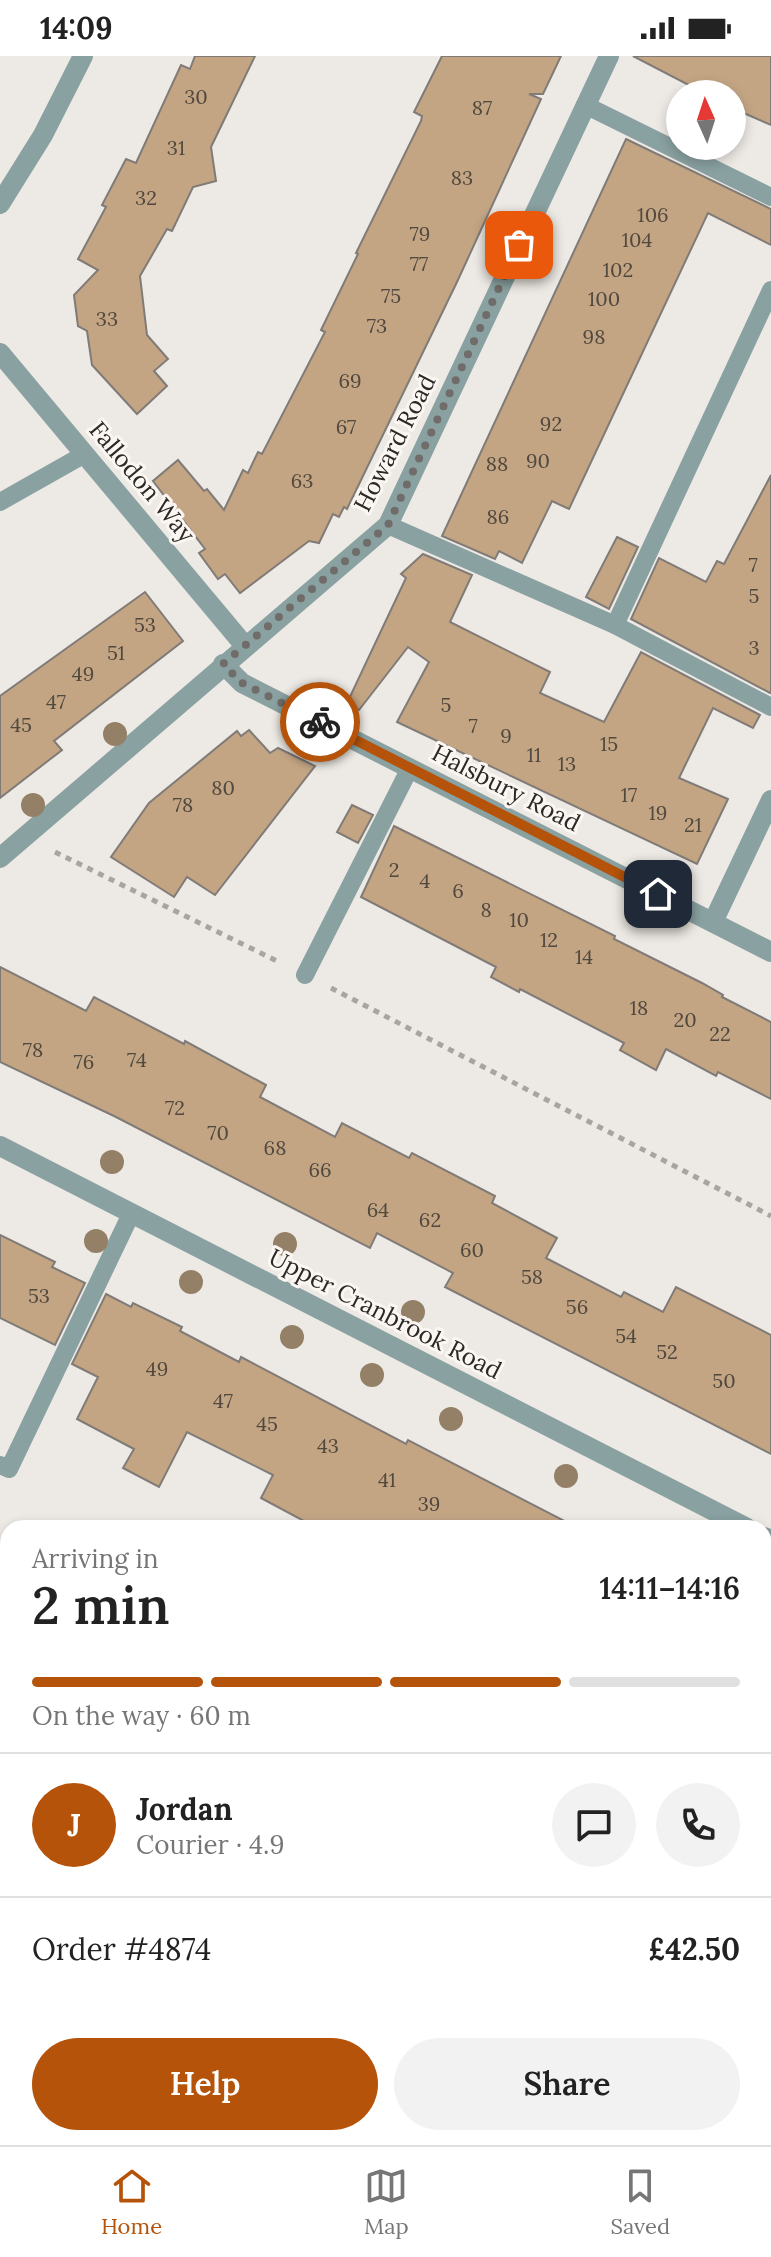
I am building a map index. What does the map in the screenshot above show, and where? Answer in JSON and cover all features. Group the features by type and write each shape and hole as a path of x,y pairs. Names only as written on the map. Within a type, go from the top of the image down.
{"street":[{"path":"0,204 43,135 83,56"},
{"name":"Howard Road","path":"0,858 388,525 609,56"},
{"name":"Fallodon Way","path":"0,353 245,646"},
{"name":"Halsbury Road","path":"223,664 242,683 771,952"},
{"path":"713,922 771,800"},
{"name":"Upper Cranbrook Road","path":"0,1146 731,1520"}],"lane":[{"path":"585,105 771,197"},
{"path":"615,625 771,290"},
{"path":"0,502 85,454"},
{"path":"388,525 615,625 771,707"},
{"path":"305,975 410,768"},
{"path":"0,1465 9,1469 131,1214"}],"path":[{"path":"25,837 305,975 771,1216"}],"building":[{"path":"195,56 255,56 211,147 216,181 193,187 172,231 167,229 140,276 147,335 168,359 154,371 167,386 137,414 92,365 87,331 78,326 74,295 98,270 78,259 106,207 102,205 126,159 136,163 181,65 190,69"},
{"path":"442,56 561,56 543,94 529,94 541,99 347,509 344,507 339,517 333,514 319,543 309,541 240,593 225,574 218,579 199,553 205,549 153,481 178,460 224,510 243,470 248,473 258,452 262,454 325,332 321,330 356,253 421,121 422,116 414,112"},
{"path":"633,56 771,56 771,125 746,114 746,80 679,80"},
{"path":"626,139 771,209 771,245 708,213 569,509 552,501 522,563 499,551 495,559 442,536"},
{"path":"771,475 770,693 631,619 659,558 706,582 717,561 724,564"},
{"path":"617,537 638,547 609,609 586,597"},
{"path":"423,554 472,575 450,622 550,672 540,693 604,722 641,652 760,715 753,728 713,708 679,778 728,799 697,864 397,722 429,662 408,647 359,710 347,703 406,578 401,574"},
{"path":"145,592 183,641 54,741 62,750 0,798 0,696"},
{"path":"249,730 270,753 278,748 315,766 215,895 187,877 174,897 111,857 149,803 237,731 241,736"},
{"path":"352,805 373,815 358,843 337,832"},
{"path":"394,826 615,936 614,939 771,1022 771,1099 718,1072 716,1076 666,1049 656,1070 620,1050 624,1043 491,977 496,967 361,897"},
{"path":"0,967 86,1011 94,997 184,1044 185,1041 266,1085 260,1097 335,1137 342,1123 409,1158 412,1153 495,1196 492,1203 557,1238 546,1258 621,1297 624,1292 663,1312 676,1287 771,1335 771,1454 445,1287 453,1273 377,1233 370,1248 114,1116 0,1062"},
{"path":"0,1235 55,1262 52,1267 85,1283 55,1345 0,1318"},
{"path":"106,1294 131,1307 133,1303 182,1327 180,1331 239,1362 241,1357 406,1444 408,1440 563,1520 302,1520 261,1498 273,1475 187,1432 159,1487 123,1468 134,1449 77,1419 98,1377 72,1364"}],"way so far":[{"path":"320,722 242,683 223,664 388,525 519,245"}],"route":[{"path":"320,722 658,894"}]}
